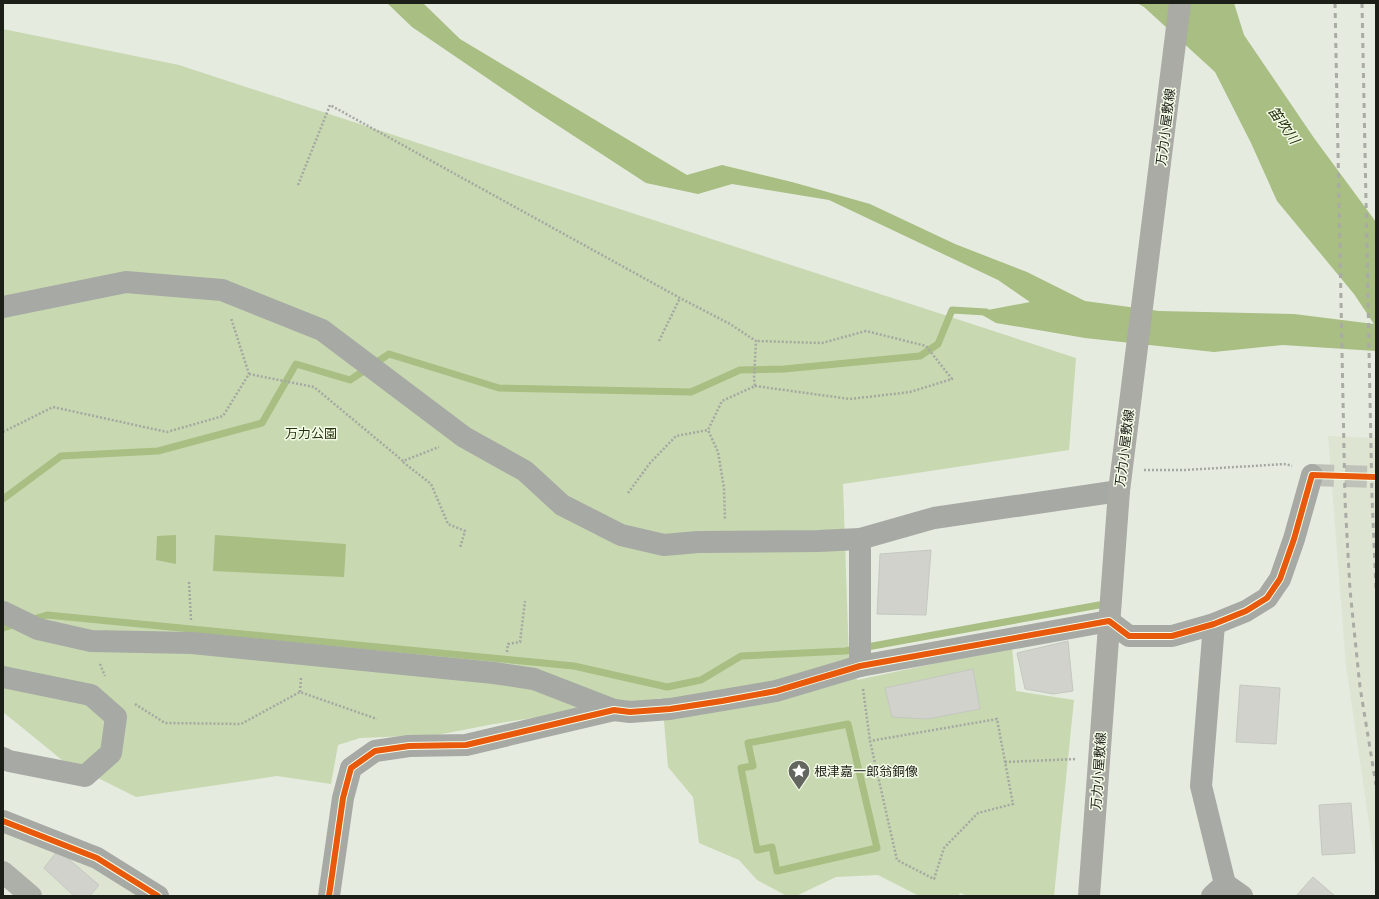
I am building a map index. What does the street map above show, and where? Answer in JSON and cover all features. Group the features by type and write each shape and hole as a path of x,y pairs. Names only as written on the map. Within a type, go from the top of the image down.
{"highway":[{"path":"3,872 31,896"}],"main road":[{"name":"万力小屋敷線","path":"1089,896 1120,480 1180,3"}],"street":[{"path":"3,307 126,282 222,290 322,330 464,437 525,471 562,505 621,536 664,545 698,542 818,541 860,539 934,518 1120,480"},
{"path":"8,614 38,629 91,641 192,643 494,673 534,679 614,710 630,712 664,709 722,701 776,691 860,654 1109,621 1129,636 1172,636 1214,624 1246,611 1267,598 1280,579 1294,539 1312,475"},
{"path":"860,539 860,654"},
{"path":"1214,624 1201,786 1226,892"},
{"path":"3,677 91,695 116,717 112,753 85,776 9,761 3,758"},
{"path":"329,896 342,798 351,768 375,751 409,746 466,745 614,710"},
{"path":"3,821 97,858 158,896"}],"path":[{"path":"298,185 330,105 680,298 730,324 756,341 822,343 866,331 926,346 952,379 910,392 850,399 755,386 722,401 708,430"},
{"path":"3,432 53,407 167,432 223,416 248,374 222,290"},
{"path":"659,341 680,298"},
{"path":"755,386 756,341"},
{"path":"248,374 314,386 432,484 448,524 465,531 460,548"},
{"path":"628,494 650,462 676,436 708,430"},
{"path":"708,430 718,452 724,488 726,542"},
{"path":"403,461 464,437"},
{"path":"1120,480 1185,470 1286,464 1312,475"},
{"path":"190,582 191,619"},
{"path":"507,650 508,644 520,642 525,601"},
{"path":"91,641 107,681"},
{"path":"860,654 870,741 897,860 934,879 944,848 978,813 1013,804 997,719 870,741"},
{"path":"130,701 165,723 241,724 300,692 377,719"},
{"path":"1005,762 1099,758"}],"shaded area":[{"path":"1328,436 1376,438 1376,871 1346,666"},
{"path":"3,821 158,896 31,896 3,872"}],"green space":[{"name":"万力公園","path":"3,29 179,65 1076,358 1069,450 843,484 849,659 857,680 1012,647 1016,691 1074,700 1054,896 968,896 960,893 958,896 919,896 878,875 836,877 796,896 787,896 757,880 739,860 699,843 693,797 668,767 662,698 494,724 437,735 360,738 338,745 331,784 277,776 136,797 62,760 3,712"}],"water":[{"name":"笛吹川","path":"387,3 423,3 460,39 687,175 722,165 792,182 870,204 955,244 1027,272 1085,301 1159,311 1294,314 1374,324 1354,294 1277,201 1251,143 1215,72 1144,7 1137,3 1234,3 1244,35 1314,138 1376,222 1376,351 1283,345 1214,352 1085,338 996,323 977,312 1030,302 998,280 829,200 732,184 698,194 646,183 534,110 412,27"},
{"path":"176,535 176,564 156,560 157,536"},
{"path":"215,535 346,544 344,577 213,571"}],"building":[{"path":"931,550 926,615 877,614 880,554"},
{"path":"1068,641 1073,691 1053,694 1025,689 1017,653"},
{"path":"973,669 980,709 927,719 892,717 885,688"},
{"path":"1240,685 1280,688 1276,744 1236,742"},
{"path":"1351,803 1355,853 1322,855 1319,805"},
{"path":"58,850 99,885 90,896 74,896 44,868"},
{"path":"1313,877 1335,896 1296,896"}],"waterway":[{"path":"3,499 61,456 158,451 262,423 296,364 350,380 389,354 499,388 691,392 740,370 784,369 920,356 938,344 952,310 986,312"},
{"path":"30,620 47,615 574,666 667,687 701,680 741,656 845,651 1099,605"},
{"path":"3,628 16,624"},
{"path":"848,724 877,848 777,871 772,847 757,850 741,768 753,766 748,743 848,724"}],"tunnel":[{"path":"1312,475 1376,477"}],"railway":[{"path":"1335,3 1345,500 1350,590 1360,687 1376,785"},
{"path":"1362,3 1372,497 1376,589"}],"cycle path":[{"path":"329,896 343,798 351,768 375,751 409,746 466,745 614,710 630,712 670,709 722,701 776,691 860,666 1109,621 1129,636 1172,636 1214,624 1246,611 1267,598 1280,579 1294,539 1312,475 1376,477"},
{"path":"3,821 97,858 158,896"}],"place":[{"name":"根津嘉一郎翁銅像","path":"799,790"}]}
